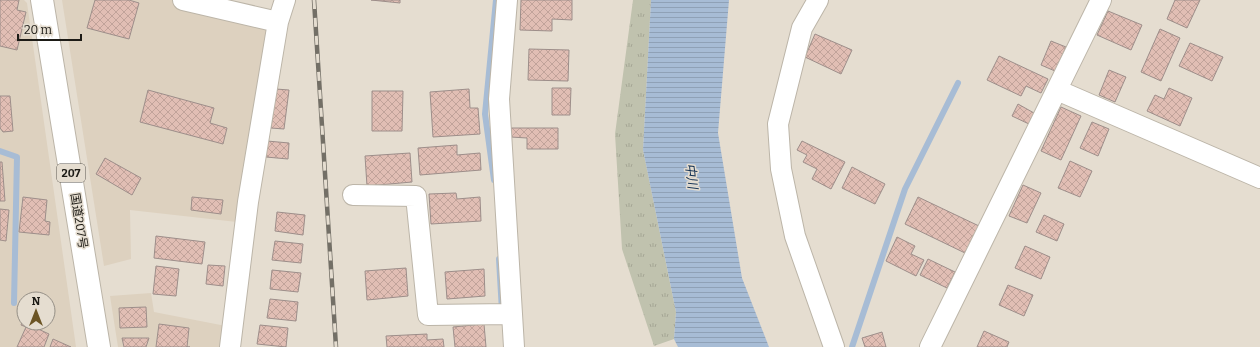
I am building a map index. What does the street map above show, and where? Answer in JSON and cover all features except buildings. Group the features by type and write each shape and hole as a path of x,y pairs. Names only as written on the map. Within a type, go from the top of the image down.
{"highway":[{"name":"国道207号","path":"42,0 99,347"}],"street":[{"path":"183,0 278,22"},
{"path":"230,347 248,202 278,22 285,0"},
{"path":"507,0 499,99 503,314 514,347"},
{"path":"818,0 802,28 778,124 781,169 795,236 834,347"},
{"path":"930,347 1101,0"},
{"path":"1057,90 1260,178"},
{"path":"353,195 416,196 428,315 503,314"}],"shaded area":[{"path":"0,0 24,0 27,3 76,347 0,347"},
{"path":"62,0 215,0 269,12 237,222 130,210 131,259 104,266"},
{"path":"151,293 154,312 231,327 228,347 118,347 110,296"}],"green space":[{"path":"633,0 651,0 643,150 676,312 674,339 654,346 622,249 615,134"}],"water":[{"name":"中川","path":"651,0 729,0 718,133 742,278 769,347 678,347 674,339 676,312 643,150"}],"waterway":[{"path":"494,180 485,114 496,0"},
{"path":"852,347 905,189 958,83"},
{"path":"0,151 17,157 14,303"},
{"path":"499,259 502,311"}],"railway":[{"path":"314,0 336,347"}]}
